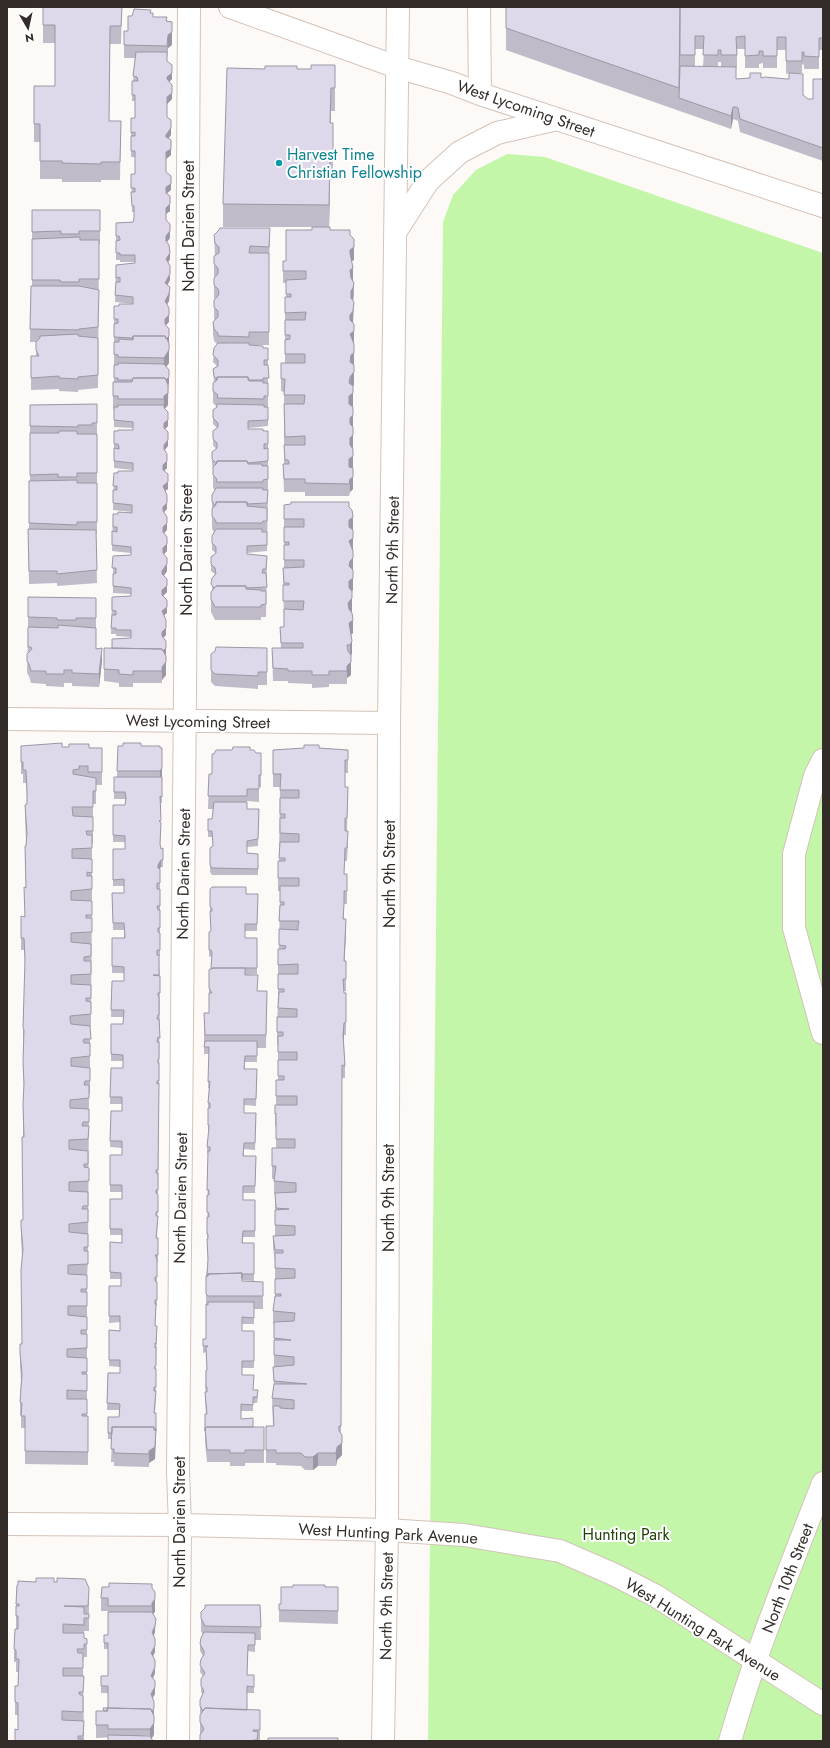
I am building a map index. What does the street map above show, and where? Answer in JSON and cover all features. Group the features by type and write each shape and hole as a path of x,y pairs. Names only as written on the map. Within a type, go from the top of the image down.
{"street":[{"name":"North Darien Street","path":"178,1741 180,1525 178,1464 185,721 189,7"},
{"name":"West Lycoming Street","path":"230,7 397,67 452,83 480,94 823,206"},
{"name":"North 9th Street","path":"383,1741 387,1530 389,723 398,7"},
{"path":"479,7 480,94"},
{"path":"396,231 428,181 460,152 496,134 557,119"},
{"name":"West Lycoming Street","path":"7,719 389,723"},
{"path":"823,760 815,776 794,854 794,928 823,1033"},
{"name":"North 10th Street","path":"730,1741 740,1704 771,1616 823,1483"},
{"name":"West Hunting Park Avenue","path":"7,1524 180,1525 387,1530 464,1535 560,1551 613,1574 656,1596 823,1704"}],"green space":[{"name":"Hunting Park","path":"507,154 545,157 823,253 823,1741 428,1741 443,222 453,195 476,170"}],"building":[{"path":"43,7 122,7 121,26 110,26 109,121 121,121 120,162 101,162 101,164 40,161 40,124 34,124 34,86 55,86 55,25 43,25"},
{"path":"506,7 680,7 679,88 506,28"},
{"path":"680,7 823,7 823,38 819,38 819,57 804,56 804,52 802,52 802,61 786,61 786,37 777,37 777,56 763,56 763,51 759,51 759,55 745,56 745,36 736,37 737,55 721,55 721,50 718,50 718,55 703,55 704,36 695,36 695,55 680,55"},
{"path":"134,9 151,10 150,13 153,13 153,17 167,17 166,21 172,22 172,32 168,35 167,46 124,45 124,31 128,31 128,16 132,16"},
{"path":"136,52 167,52 167,61 172,65 172,73 167,77 172,85 172,93 167,97 167,117 171,120 171,128 166,135 166,137 171,140 171,149 166,152 166,172 171,176 171,184 166,187 166,193 170,196 170,204 166,208 166,220 170,224 170,231 166,236 166,241 169,245 170,253 166,259 170,266 170,274 165,283 170,287 169,294 165,301 169,308 169,315 165,319 165,324 169,329 169,336 166,339 165,336 133,336 133,338 114,337 114,324 118,323 118,319 114,319 114,306 119,306 119,304 133,304 133,297 115,295 116,282 120,282 120,277 116,278 116,265 135,263 135,255 120,255 120,253 116,253 116,241 120,239 119,236 116,236 116,223 133,222 134,218 134,206 132,206 131,192 135,192 135,188 131,188 131,174 135,174 135,151 131,151 131,136 135,136 135,132 131,133 131,118 135,118 135,95 132,95 132,81 138,81 137,77 133,76"},
{"name":"Harvest Time Christian Fellowship","path":"311,65 335,65 335,88 331,88 330,123 333,123 333,157 330,157 329,205 223,204 227,68 265,69 265,66 297,66 297,69 311,69"},
{"path":"680,66 736,67 736,79 750,78 750,73 761,73 761,78 787,79 789,79 789,73 803,74 803,95 808,99 813,99 813,79 823,79 823,148 740,119 738,108 736,107 733,107 731,116 679,98"},
{"path":"32,210 100,210 100,231 79,231 79,234 61,234 61,231 32,232"},
{"path":"312,227 330,227 330,230 350,230 350,235 354,239 354,247 350,250 353,268 350,270 351,278 354,283 351,291 351,298 354,302 350,320 354,324 354,331 350,334 354,344 354,353 351,355 350,362 354,365 354,372 350,377 349,383 353,386 353,393 349,396 349,404 353,407 353,415 350,418 350,424 353,427 353,435 350,438 350,445 353,449 353,456 349,459 349,467 353,468 353,477 350,479 349,484 305,483 305,479 284,479 283,464 289,464 289,462 288,460 285,460 284,445 305,445 305,436 285,437 284,404 304,404 305,395 284,395 285,379 281,379 281,363 305,363 305,354 285,354 285,340 290,339 290,335 285,335 285,320 305,320 306,312 285,313 285,297 291,297 291,294 286,294 286,280 306,279 306,271 283,271 283,261 286,261 286,230 312,230"},
{"path":"220,228 270,228 269,247 250,246 249,253 269,253 269,332 249,332 249,337 218,336 218,333 214,329 213,322 218,317 218,311 214,307 214,300 219,293 218,289 214,285 214,278 218,274 218,268 214,264 214,256 219,253 219,247 215,243 214,235"},
{"path":"80,237 80,240 99,240 99,279 79,279 79,282 32,280 32,239"},
{"path":"31,286 79,286 99,290 98,327 79,330 30,329"},
{"path":"78,334 78,336 98,338 98,375 78,377 78,379 59,378 59,376 31,378 31,356 39,356 36,350 36,342 40,336"},
{"path":"133,336 165,336 169,343 169,350 164,358 118,357 118,355 114,354 114,342 119,342 119,339 133,340"},
{"path":"218,343 249,343 249,345 268,348 268,360 264,360 264,365 268,365 269,378 263,378 263,380 248,380 248,377 217,377 217,380 214,376 213,369 218,366 218,360 213,355 214,348"},
{"path":"118,363 164,364 169,370 169,377 166,380 165,378 133,378 132,380 118,380 118,378 114,378 114,365 118,365"},
{"path":"217,377 248,377 249,381 263,381 263,383 268,383 268,396 264,396 264,399 217,398 218,395 213,391 213,383 217,380"},
{"path":"133,378 165,378 168,385 168,393 164,396 164,399 118,399 118,396 113,396 113,382 132,382"},
{"path":"97,404 97,423 92,423 92,425 78,425 78,427 30,426 30,405"},
{"path":"217,404 264,405 264,407 268,407 268,420 248,421 248,429 263,429 263,431 268,431 268,444 264,444 264,449 268,448 268,461 248,463 247,461 217,461 216,463 212,459 212,452 217,448 217,443 213,439 213,431 218,427 218,423 213,418 213,410 217,407"},
{"path":"118,405 164,405 164,408 168,412 168,420 164,423 164,428 168,432 168,440 164,445 164,449 167,454 167,461 163,465 163,470 168,474 168,482 163,486 167,495 167,503 163,507 163,511 167,517 167,523 163,527 163,532 167,537 167,544 163,548 163,553 167,558 167,564 162,571 162,574 167,579 167,586 162,590 162,595 167,600 167,607 162,611 166,620 166,628 162,632 162,636 166,641 166,648 163,651 162,649 112,648 112,639 131,638 131,630 116,630 116,628 111,628 112,615 116,615 116,611 112,610 112,597 131,596 131,588 113,586 113,574 116,573 116,568 112,568 113,556 131,555 131,547 112,545 112,531 117,532 117,527 113,527 113,514 118,514 118,512 132,513 132,505 113,503 113,490 117,490 117,486 113,486 114,473 118,473 118,471 133,471 133,463 114,461 114,448 119,449 119,447 118,444 114,444 114,431 133,430 133,422 114,420 114,407 118,407"},
{"path":"59,431 77,431 77,434 97,434 97,473 77,473 77,477 58,477 58,474 30,475 30,433 59,433"},
{"path":"217,461 247,461 248,464 262,464 262,466 268,466 268,479 263,480 263,482 216,482 217,479 213,475 213,467"},
{"path":"77,480 77,483 97,483 97,522 77,522 77,525 29,523 29,481"},
{"path":"216,488 263,488 263,490 268,490 267,503 247,504 247,502 216,502 215,506 212,501 212,495"},
{"path":"216,502 247,502 247,506 267,508 267,521 263,521 262,523 216,523 212,516 212,509"},
{"path":"291,502 349,502 349,507 352,510 353,517 349,520 349,527 353,530 353,538 349,541 353,551 353,558 350,561 349,566 353,570 353,578 349,581 349,588 352,591 352,598 348,603 353,620 349,623 352,641 350,645 347,645 348,651 351,655 351,662 347,666 347,671 329,671 329,675 312,675 312,671 288,671 288,669 273,668 272,648 303,648 303,643 281,643 280,627 284,627 284,609 303,610 304,601 283,601 283,585 289,585 289,583 284,583 283,568 304,567 304,560 284,560 284,545 289,545 289,542 284,542 284,527 304,527 304,519 284,519 284,505 291,504"},
{"path":"28,529 96,530 97,570 57,574 57,571 29,571"},
{"path":"216,529 262,529 262,532 267,532 267,545 247,546 247,554 267,556 266,569 263,569 262,573 266,573 267,587 246,588 246,586 216,586 214,588 211,584 212,578 216,574 215,568 211,564 211,557 216,553 216,547 212,543 212,536"},
{"path":"216,586 246,586 246,589 266,591 266,604 261,605 261,607 215,607 211,599 211,592"},
{"path":"28,597 96,598 96,618 57,620 57,618 28,617"},
{"path":"58,625 96,628 96,649 102,648 99,674 72,673 72,670 64,670 64,674 46,674 46,671 31,671 27,661 27,654 32,649 31,647 28,647 28,627 58,628"},
{"path":"216,647 267,648 267,672 258,672 258,676 215,674 211,670 211,654 215,651"},
{"path":"104,648 162,649 166,656 166,662 162,667 162,671 133,671 133,675 119,674 119,670 104,669"},
{"path":"62,743 62,747 69,747 69,744 89,744 89,748 102,748 102,772 88,772 88,766 79,766 79,769 73,770 73,774 96,778 96,791 93,791 93,807 72,807 73,816 93,817 93,831 86,831 87,835 92,835 92,848 72,849 72,858 92,859 92,873 87,872 87,876 92,876 92,889 71,891 71,900 92,901 92,915 86,915 86,918 92,918 92,932 71,933 71,942 91,944 91,956 84,957 84,961 91,961 91,974 71,975 71,984 91,985 91,998 86,998 86,1001 91,1002 91,1014 70,1016 71,1024 90,1026 91,1039 84,1039 83,1041 84,1043 90,1043 90,1056 71,1058 71,1066 90,1068 90,1081 85,1081 84,1085 89,1085 89,1098 70,1100 70,1108 89,1109 89,1122 83,1122 82,1126 89,1126 88,1139 69,1140 69,1149 88,1151 88,1164 84,1164 84,1167 89,1168 89,1181 69,1182 69,1191 88,1192 88,1206 83,1206 82,1209 88,1209 88,1222 69,1224 69,1232 88,1234 88,1247 84,1247 84,1251 88,1251 88,1264 68,1265 68,1274 87,1275 87,1289 81,1289 81,1292 87,1292 87,1306 68,1306 68,1315 87,1317 87,1330 81,1330 81,1334 87,1334 87,1348 67,1349 67,1357 87,1358 87,1372 82,1372 82,1374 87,1374 87,1391 67,1390 67,1399 87,1399 87,1414 82,1414 82,1416 88,1416 88,1452 25,1451 25,1416 21,1416 22,1403 20,1402 22,1374 20,1344 22,1344 21,1270 23,1249 21,1220 23,1220 22,1137 24,1137 23,1028 25,959 24,938 21,938 21,916 25,917 24,887 26,888 25,846 27,833 25,805 27,804 26,770 23,770 23,762 21,762 21,746"},
{"path":"123,743 141,743 141,746 160,746 160,748 162,748 162,768 160,771 117,771 118,746 123,746"},
{"path":"304,745 319,745 319,748 348,750 348,760 345,760 345,787 348,787 345,831 348,831 347,848 345,848 344,874 347,874 347,891 344,891 343,919 346,919 344,961 346,961 346,979 343,979 344,993 346,993 346,1022 344,1023 343,1035 345,1066 342,1065 341,1426 339,1426 339,1431 342,1435 342,1443 337,1447 336,1453 318,1453 313,1457 305,1457 301,1453 276,1453 276,1450 266,1450 266,1426 274,1426 273,1406 294,1409 294,1400 272,1398 274,1384 307,1384 274,1381 273,1367 294,1365 294,1357 274,1355 274,1340 291,1340 274,1338 274,1322 294,1321 295,1313 273,1311 275,1296 281,1296 281,1294 275,1294 275,1279 295,1278 295,1269 275,1268 275,1253 283,1253 283,1250 275,1250 273,1236 295,1235 295,1226 275,1225 275,1210 289,1209 276,1208 275,1193 296,1192 296,1183 274,1181 276,1166 272,1166 272,1148 295,1148 295,1139 276,1139 275,1105 297,1105 297,1096 276,1096 276,1080 284,1080 284,1076 278,1076 278,1060 297,1060 297,1052 278,1052 278,1036 283,1036 283,1032 277,1032 277,1017 297,1017 297,1009 278,1008 279,992 284,992 284,989 278,989 278,974 298,974 298,964 278,965 278,949 285,949 286,946 279,945 279,929 298,930 299,921 279,921 280,905 284,905 284,902 280,902 280,886 299,886 299,878 278,878 278,861 285,861 285,858 279,858 280,842 299,842 299,834 280,833 280,818 285,818 285,814 280,814 280,798 299,798 299,790 280,790 281,774 273,774 273,750 304,748"},
{"path":"233,747 250,747 250,750 254,750 256,753 261,753 261,775 259,775 259,789 247,789 247,796 208,796 209,774 212,774 212,754 214,754 216,750 232,750"},
{"path":"114,777 162,777 162,797 160,796 161,820 159,821 161,823 160,844 161,849 163,848 163,860 161,860 158,865 158,868 160,869 160,883 157,883 157,889 160,889 160,906 157,906 158,910 160,910 160,928 158,928 158,932 160,933 160,950 157,950 157,955 159,955 159,975 153,975 160,976 160,993 158,993 159,1015 157,1019 159,1019 160,1038 158,1037 157,1042 159,1042 159,1081 157,1081 157,1084 159,1083 158,1170 156,1170 156,1173 158,1173 158,1190 156,1190 158,1195 158,1212 156,1212 156,1216 158,1216 156,1238 158,1238 158,1255 155,1255 157,1259 157,1277 155,1277 155,1281 157,1282 157,1300 155,1300 155,1326 157,1326 156,1344 155,1343 156,1365 154,1368 156,1369 154,1413 156,1413 156,1429 154,1430 154,1427 112,1427 112,1433 108,1433 108,1417 119,1417 120,1404 107,1403 108,1373 120,1373 120,1360 109,1360 109,1330 120,1331 120,1316 109,1316 109,1286 121,1286 121,1273 110,1272 110,1242 122,1243 122,1229 110,1229 110,1199 122,1199 122,1185 110,1185 110,1155 122,1155 122,1141 110,1141 111,1111 122,1111 122,1097 110,1097 111,1068 123,1068 123,1055 111,1054 111,1024 123,1024 124,1010 111,1010 112,981 124,981 124,967 112,966 112,938 125,938 124,923 113,923 112,893 124,893 124,879 113,880 113,849 125,849 125,836 113,835 113,805 125,805 126,798 125,792 114,792"},
{"path":"214,802 247,802 247,809 259,809 258,839 247,841 247,853 258,854 258,869 212,868 210,865 210,848 213,846 212,831 208,831 208,819 212,819"},
{"path":"212,887 246,887 246,894 258,894 257,924 245,924 245,938 257,938 257,968 211,969 212,953 211,950 209,950 209,932 211,931 210,911 212,911 212,909 210,906 210,889"},
{"path":"213,968 245,968 245,975 258,975 257,991 267,991 266,1035 205,1035 204,1013 209,1013 209,993 212,993 209,988 209,970"},
{"path":"205,1041 257,1041 257,1056 245,1056 244,1069 257,1069 256,1099 244,1099 244,1113 256,1113 255,1143 244,1143 243,1156 256,1156 255,1186 243,1186 243,1200 255,1200 255,1231 243,1231 242,1243 254,1243 254,1274 208,1274 207,1276 207,1217 209,1217 209,1213 207,1212 207,1195 209,1195 209,1190 207,1190 208,1151 210,1151 210,1147 207,1147 209,1127 208,1108 210,1108 210,1103 208,1103 210,1081 208,1082 209,1047 204,1047"},
{"path":"242,1273 242,1281 263,1282 263,1296 208,1296 206,1294 206,1276 208,1276 208,1274"},
{"path":"208,1302 254,1302 254,1318 242,1317 242,1331 254,1331 254,1361 242,1361 242,1375 254,1375 253,1390 258,1390 257,1397 253,1397 253,1405 241,1404 241,1419 253,1418 253,1427 205,1428 205,1414 207,1414 205,1392 207,1392 206,1348 208,1346 203,1346 203,1339 206,1339 206,1304 208,1305"},
{"path":"112,1427 154,1427 154,1430 156,1429 155,1447 149,1451 149,1454 114,1453 114,1449 111,1449"},
{"path":"264,1427 264,1450 245,1450 245,1453 230,1453 230,1450 207,1450 205,1428"},
{"path":"36,1578 54,1578 54,1582 57,1582 57,1578 85,1579 89,1588 88,1606 64,1606 84,1607 84,1614 89,1614 89,1618 84,1618 84,1625 63,1624 63,1633 84,1633 84,1638 87,1639 87,1644 84,1644 84,1649 77,1649 78,1653 83,1653 83,1668 63,1668 63,1676 84,1676 83,1692 79,1692 79,1694 83,1696 83,1712 62,1711 62,1720 84,1721 83,1736 78,1736 78,1739 83,1739 83,1741 15,1741 15,1729 18,1730 18,1703 15,1702 15,1686 18,1686 19,1659 16,1659 16,1650 14,1649 15,1629 18,1629 18,1616 16,1616 16,1606 19,1606 19,1604 16,1604 17,1585 18,1581 36,1582"},
{"path":"109,1583 152,1584 152,1588 155,1592 155,1599 152,1606 108,1606 108,1598 101,1598 102,1587 109,1587"},
{"path":"293,1585 325,1585 325,1587 338,1587 338,1611 279,1610 279,1604 281,1604 281,1587 293,1587"},
{"path":"205,1605 260,1605 261,1627 205,1626 201,1618 201,1612 205,1608"},
{"path":"108,1612 152,1612 156,1619 152,1632 155,1639 155,1646 151,1653 155,1660 155,1667 151,1676 155,1681 155,1687 151,1694 154,1702 154,1708 152,1712 151,1709 107,1708 108,1686 101,1686 101,1676 108,1676 108,1643 104,1643 104,1635 108,1635"},
{"path":"204,1632 255,1633 255,1645 248,1645 247,1675 254,1675 254,1687 247,1686 247,1710 205,1708 203,1711 200,1706 200,1700 204,1691 201,1686 201,1679 205,1673 200,1665 204,1651 200,1644"},
{"path":"103,1708 107,1708 107,1711 104,1711"},
{"path":"107,1708 151,1709 154,1716 154,1723 150,1729 108,1729 108,1725 96,1725 96,1711 108,1711"},
{"path":"205,1708 260,1710 260,1730 253,1730 258,1732 257,1740 200,1741 200,1735 204,1729 200,1722 200,1715"},
{"path":"108,1735 150,1736 153,1741 108,1741"},
{"path":"268,1738 338,1738 338,1741 268,1741"}],"place":[{"name":"Harvest Time Christian Fellowship","path":"279,163"}]}
